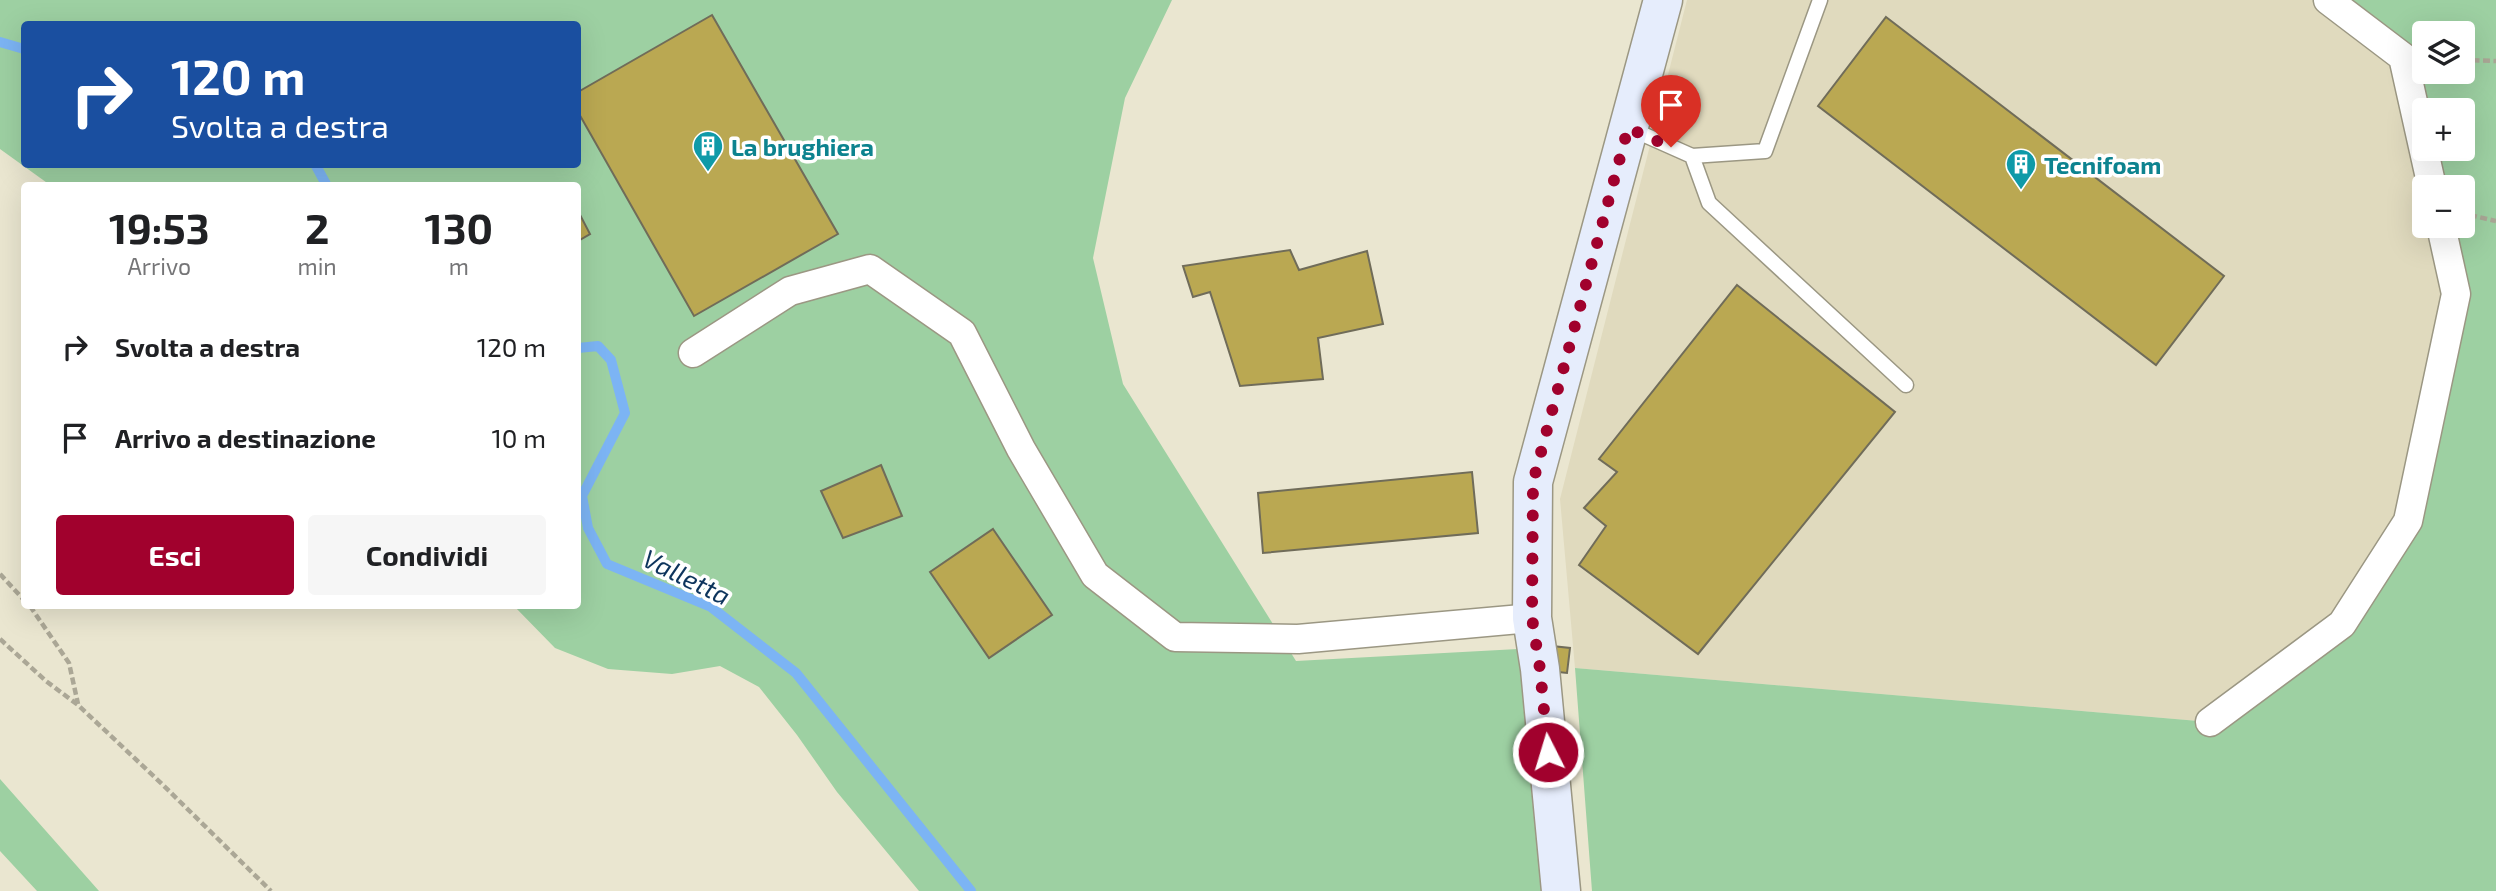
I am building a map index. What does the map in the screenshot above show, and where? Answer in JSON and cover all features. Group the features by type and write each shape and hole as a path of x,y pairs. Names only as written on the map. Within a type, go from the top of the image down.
{"street":[{"path":"1561,891 1540,669 1532,618 1533,482 1663,0"},
{"path":"2328,0 2403,57 2429,175"},
{"path":"2210,722 2342,624 2408,521 2456,294 2444,238"},
{"path":"693,353 790,291 870,269 962,333 1021,449 1096,575 1175,637 1298,639 1532,618"}],"lane":[{"path":"1628,128 1692,156 1765,151 1820,0"},
{"path":"1692,156 1709,203 1906,385"}],"path":[{"path":"2475,60 2496,61"},
{"path":"2475,217 2496,222"},
{"path":"0,574 21,597"},
{"path":"32,609 69,663 78,705"},
{"path":"0,639 46,681 78,705 162,783 271,891"}],"shaded area":[{"path":"1687,0 2328,0 2403,57 2412,113 2412,161 2420,161 2422,175 2412,175 2412,238 2444,238 2456,294 2408,521 2342,624 2210,722 1575,668 1560,499"}],"green space":[{"path":"0,0 1172,0 1125,98 1093,258 1123,384 1296,661 1518,649 1541,891 919,891 837,792 759,687 720,666 672,674 608,669 555,648 517,609 581,609 581,182 46,182 26,168 581,168 581,21 21,21 21,164 0,149"},
{"path":"2328,0 2496,0 2496,891 1592,891 1575,668 2210,722 2342,624 2408,521 2456,294 2444,238 2475,238 2475,175 2429,175 2426,161 2475,161 2475,98 2412,98 2403,57"},
{"path":"0,779 99,891 37,891 0,851"}],"building":[{"name":"La brughiera","path":"712,15 838,234 694,316 581,117 581,90"},
{"name":"Tecnifoam","path":"1886,17 2224,276 2156,365 1818,106"},
{"path":"581,217 590,234 581,239"},
{"path":"1290,250 1299,270 1367,251 1383,324 1318,338 1323,379 1240,386 1210,292 1193,297 1183,266"},
{"path":"1737,285 1895,412 1698,654 1579,565 1606,526 1584,508 1617,472 1599,459"},
{"path":"881,465 902,516 843,538 821,491"},
{"path":"1472,472 1478,533 1263,553 1258,493"},
{"path":"993,529 1052,615 989,658 930,572"},
{"path":"1552,646 1570,648 1567,673 1549,671"}],"waterway":[{"name":"Valletta","path":"0,42 21,48"},
{"name":"Valletta","path":"317,168 325,182"},
{"name":"Valletta","path":"581,348 598,346 611,360 625,413 582,496 588,528 607,564 711,607 796,673 971,891"}],"place":[{"name":"La brughiera","path":"708,173"},
{"name":"Tecnifoam","path":"2021,191"}],"route":[{"path":"1548,752 1532,618 1533,482 1628,128 1671,147"}]}
